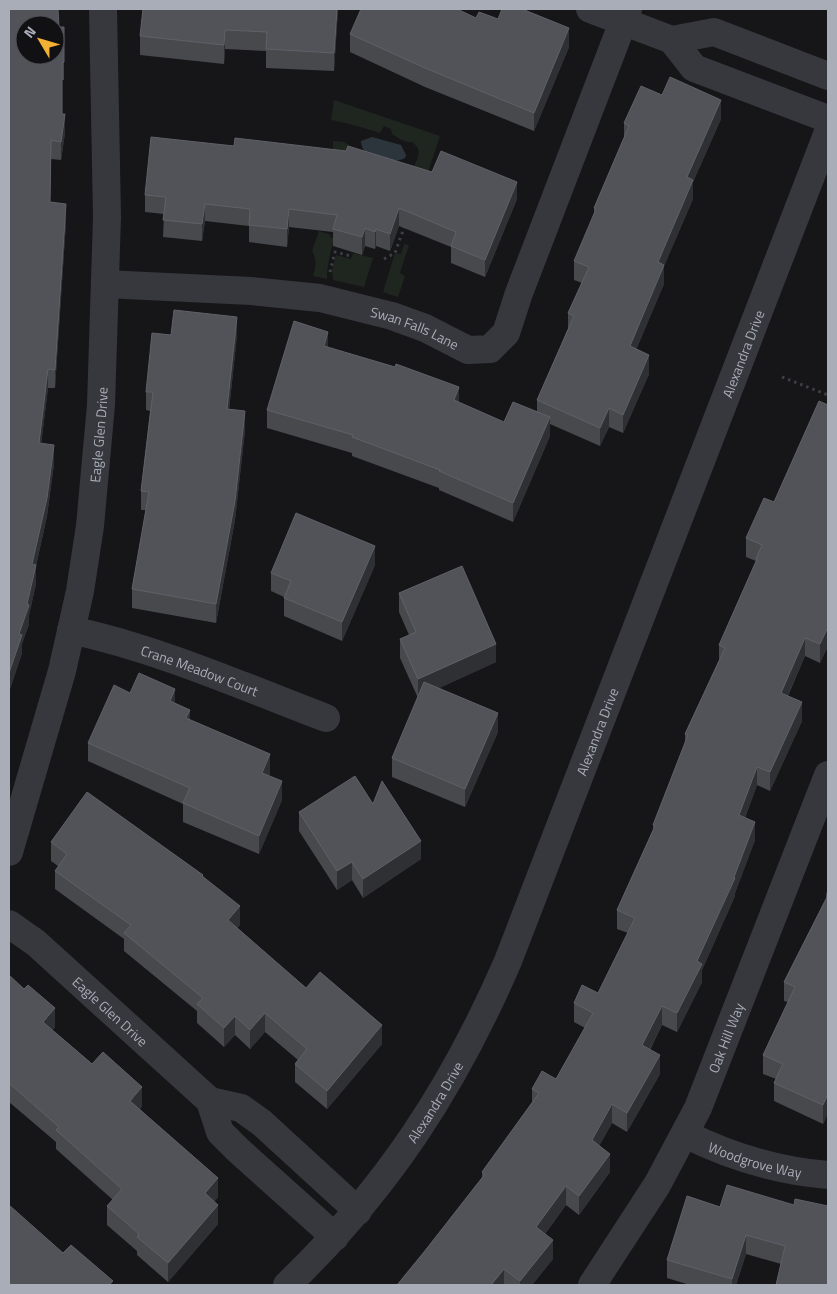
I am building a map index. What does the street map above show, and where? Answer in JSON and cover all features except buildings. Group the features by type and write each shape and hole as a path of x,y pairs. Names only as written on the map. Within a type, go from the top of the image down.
{"street":[{"name":"Eagle Glen Drive","path":"9,852 62,671 90,526 97,466 108,217 103,9"},
{"path":"590,9 626,15 672,40 694,68 828,119"},
{"name":"Swan Falls Lane","path":"105,284 252,291 323,299 392,316 425,328 468,350 490,349 506,333 519,292 626,15"},
{"path":"672,40 714,32 828,76"},
{"path":"748,88 763,51"},
{"name":"Alexandra Drive","path":"287,1285 335,1237 383,1180 422,1126 473,1039 508,962 828,132"},
{"name":"Crane Meadow Court","path":"71,630 146,649 326,718"},
{"name":"Oak Hill Way","path":"592,1285 657,1185 686,1134 705,1091 828,775"},
{"name":"Eagle Glen Drive","path":"9,924 36,943 210,1101 241,1108 262,1123 358,1211"},
{"name":"Eagle Glen Drive","path":"210,1101 220,1132 335,1237"},
{"name":"Woodgrove Way","path":"686,1134 713,1148 745,1160 779,1169 828,1175"},
{"path":"265,1175 290,1148"}],"path":[{"path":"384,259 395,253 407,218"},
{"path":"323,299 330,281 335,252 351,256"},
{"path":"782,377 828,394"}],"shaded area":[{"path":"334,100 440,136 425,181 414,167 419,151 412,142 404,141 397,137 392,134 391,129 384,126 380,133 331,120"},
{"path":"372,137 401,145 406,155 405,158 387,160 367,154 363,149 361,141"},
{"path":"333,141 344,142 349,145 349,153 333,152"},
{"path":"319,231 334,238 328,263 327,279 313,276 316,263 312,251"},
{"path":"404,244 409,245 400,273 405,276 398,297 383,292 395,253 401,254"},
{"path":"353,253 373,258 364,287 333,280 332,270 336,255 351,259"}]}
